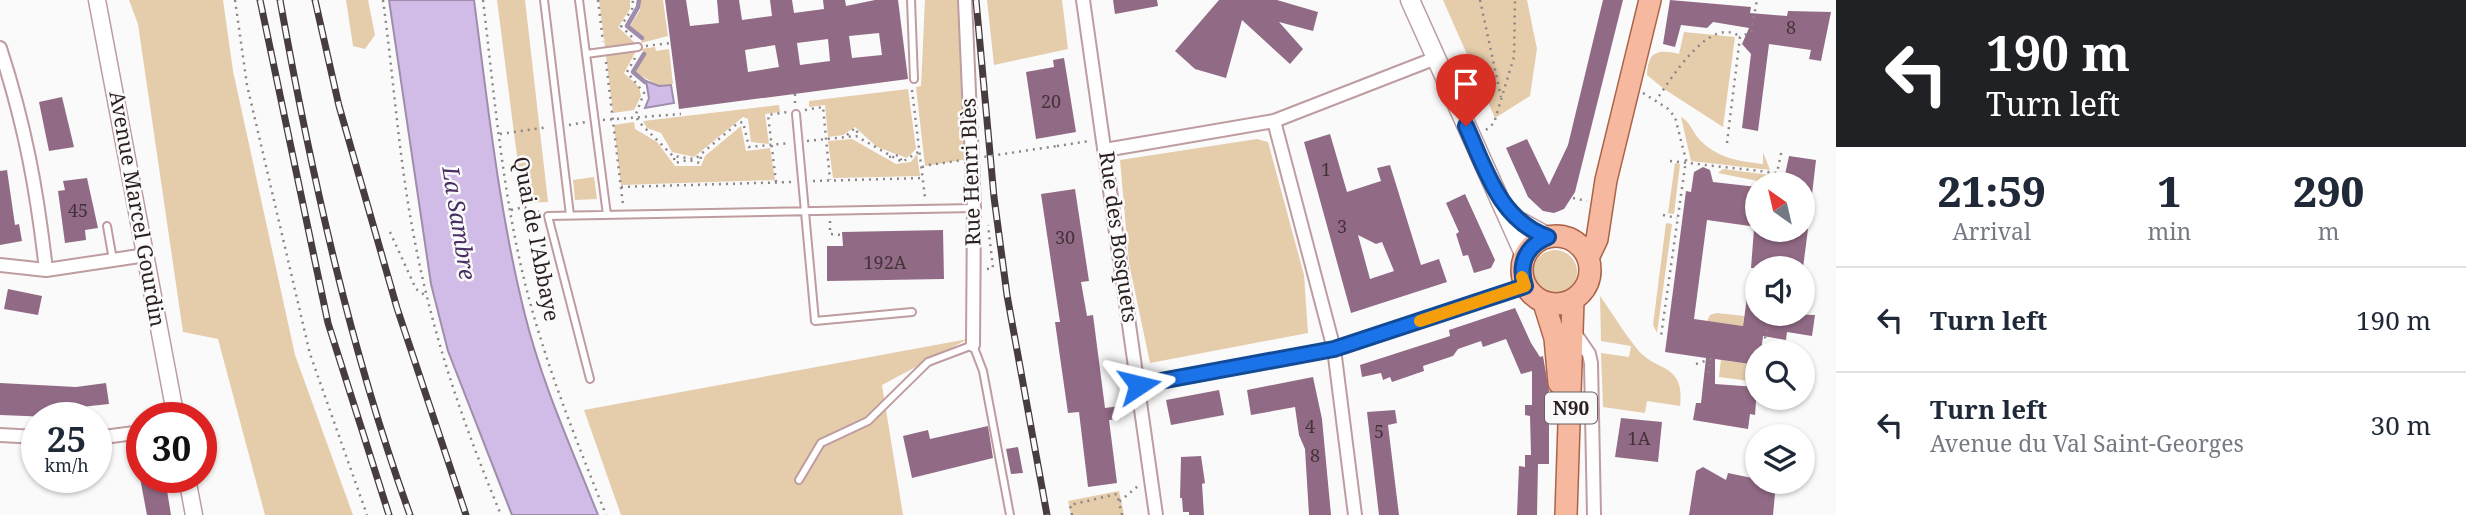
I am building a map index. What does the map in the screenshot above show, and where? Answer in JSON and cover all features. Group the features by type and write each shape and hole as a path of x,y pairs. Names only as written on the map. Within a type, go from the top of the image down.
{"main road":[{"path":"1410,0 1525,256 1522,276 1525,286 1544,303 1559,305 1573,301"},
{"name":"N90","path":"1566,515 1573,301 1589,279 1588,258 1597,239 1606,180 1650,0"},
{"name":"N90","path":"1525,256 1531,248 1585,226 1606,180"},
{"path":"1504,208 1517,220 1583,249 1588,258"},
{"name":"N90","path":"1544,303 1559,359 1555,515"}],"street":[{"name":"Avenue Marcel Gourdin","path":"97,0 173,402"},
{"name":"Rue Henri Blès","path":"965,0 974,208 973,345"},
{"name":"Rue des Bosquets","path":"1083,0 1156,515"},
{"path":"0,48 22,117 37,190 46,270"},
{"path":"1105,144 1274,121 1436,58"},
{"path":"1274,121 1334,349 1355,515"},
{"path":"0,265 46,270 146,255"},
{"path":"1139,385 1334,349 1525,286"},
{"path":"1574,332 1589,354 1591,363 1594,515"},
{"path":"0,435 21,436"},
{"path":"190,493 194,515"}],"lane":[{"path":"544,0 570,215"},
{"path":"579,0 607,215"},
{"path":"911,0 913,81"},
{"path":"586,54 638,47"},
{"path":"796,112 815,321 912,312"},
{"path":"590,379 548,215 974,208"},
{"path":"107,226 113,260"},
{"path":"799,480 821,443 868,421 928,362 973,345 983,371 1010,515"}],"path":[{"path":"235,0 247,85 310,354 367,515"},
{"path":"383,0 403,170 426,296 446,369 501,515"},
{"name":"Quai de l'Abbaye","path":"483,0 510,211 542,344 558,394 606,515"},
{"path":"598,0 624,214"},
{"path":"633,0 632,9 621,26 638,47"},
{"path":"1480,0 1501,97"},
{"path":"1486,130 1494,123 1514,57 1515,0"},
{"path":"1740,37 1751,32 1757,0"},
{"path":"1659,96 1687,56 1704,42 1721,33 1734,33 1740,37"},
{"path":"1727,143 1740,37"},
{"path":"638,47 670,43"},
{"path":"638,47 626,72 644,93 636,114 638,121 673,156 688,160 701,156 738,122 743,122 746,127 749,147 847,135 862,140 888,157 902,162 920,151"},
{"path":"913,81 925,209"},
{"path":"1628,85 1652,96 1675,117 1686,163 1661,336"},
{"path":"796,112 823,107 830,181"},
{"path":"776,182 768,115 780,113"},
{"path":"673,114 681,114"},
{"path":"847,135 855,128 862,140"},
{"path":"922,167 1058,146 1105,144"},
{"path":"1777,172 1782,149"},
{"path":"1670,161 1768,172"},
{"path":"621,187 924,178"},
{"path":"510,211 524,208 548,215"},
{"path":"830,211 830,234 842,235"},
{"path":"1663,215 1679,216"},
{"path":"390,232 416,289 426,296"},
{"path":"1696,364 1711,359 1708,374"},
{"path":"1072,515 1070,505 1117,494 1122,515"},
{"path":"1119,502 1129,495"}],"shaded area":[{"path":"129,0 223,0 233,71 295,355 353,515 265,515 218,339 183,332 138,24"},
{"path":"346,0 368,0 375,35 365,49 353,46"},
{"path":"497,0 525,0 548,202 523,203"},
{"path":"599,0 630,0 630,9 618,27 635,43 605,47"},
{"path":"641,0 663,0 668,36 641,43 643,37 630,26 640,10"},
{"path":"925,0 958,0 968,159 925,166 916,87 921,86"},
{"path":"987,0 1062,0 1068,49 994,65"},
{"path":"1443,0 1527,0 1537,49 1530,96 1495,118"},
{"path":"1684,32 1735,37 1723,127 1647,75 1649,61 1655,54 1679,54"},
{"path":"655,47 656,51 669,49 673,84 659,86 635,72 645,54 641,49"},
{"path":"636,51 624,73 639,87 641,96 634,110 613,113 606,55"},
{"path":"908,89 916,149 907,158 877,147 855,127 843,135 828,137 825,105 809,107 809,101"},
{"path":"779,105 780,112 765,114 769,144 751,142 748,119 743,117 694,157 672,152 661,133 647,128 643,121"},
{"path":"1681,117 1712,150 1736,160 1763,164 1763,152 1770,170 1691,161"},
{"path":"634,122 635,129 657,142 675,166 701,166 705,156 741,126 746,151 770,148 775,180 621,185 614,125"},
{"path":"852,139 896,164 911,162 917,154 920,176 833,178 828,141"},
{"path":"1257,139 1268,142 1304,275 1308,333 1150,363 1129,263 1120,160"},
{"path":"1675,163 1680,164 1674,214 1668,213"},
{"path":"1723,169 1746,172 1745,178 1718,173"},
{"path":"594,177 597,199 575,200 573,180"},
{"path":"1666,223 1672,224 1657,333 1653,325"},
{"path":"1555,250 1571,256 1577,272 1571,288 1555,294 1539,288 1533,272 1539,256"},
{"path":"1600,296 1638,350 1674,375 1680,392 1680,406 1647,401 1645,413 1603,407 1601,353 1629,357 1631,346 1601,341"},
{"path":"1716,313 1744,316 1743,326 1707,321 1710,315"},
{"path":"968,339 882,385 903,515 621,515 584,410"},
{"path":"1721,360 1745,363 1745,380 1719,377"},
{"path":"1119,491 1124,515 1071,515 1068,501"}],"water":[{"name":"La Sambre","path":"389,0 474,0 501,198 525,315 549,391 598,515 512,515 448,351 431,284"},
{"path":"646,81 659,86 671,85 674,103 645,108 649,98"}],"building":[{"path":"665,0 686,0 690,26 719,23 717,0 739,0 742,20 772,16 770,0 792,0 794,13 824,9 823,0 845,0 846,6 875,0 898,0 908,79 679,109","holes":["879,33 882,55 852,58 849,36","828,39 830,61 800,65 797,43","775,45 779,67 748,72 745,50"]},
{"path":"1113,0 1157,0 1158,6 1115,14"},
{"path":"1219,0 1277,0 1318,12 1313,31 1279,22 1303,49 1290,64 1242,20 1226,78 1195,69 1175,51"},
{"path":"1603,0 1623,0 1575,192 1564,209 1554,213 1543,211 1528,197 1506,148 1527,139 1549,185 1568,145"},
{"path":"1670,0 1751,7 1750,13 1787,16 1788,11 1831,12 1821,61 1809,59 1811,50 1769,44 1758,131 1742,128 1751,54 1742,44 1749,28 1713,22 1707,28 1681,25 1675,47 1663,44"},
{"path":"1064,58 1076,132 1036,139 1026,72 1054,67 1053,60"},
{"path":"62,97 74,147 49,151 39,102"},
{"path":"1330,134 1347,192 1381,181 1377,168 1390,165 1421,265 1439,259 1447,282 1351,313 1304,142","holes":["1358,235 1376,244 1382,242 1394,271 1370,279"]},
{"path":"1789,156 1816,160 1815,172 1786,172"},
{"path":"1703,167 1710,170 1713,182 1745,186 1745,225 1707,220 1694,319 1743,326 1745,312 1745,326 1813,326 1812,336 1787,332 1786,340 1763,336 1762,340 1745,340 1745,363 1715,359 1715,384 1745,386 1745,410 1755,410 1755,415 1750,414 1745,429 1693,420 1696,403 1701,403 1706,358 1665,352 1686,191 1691,192 1694,172"},
{"path":"7,170 15,225 19,224 22,241 0,245 0,171"},
{"path":"87,178 98,228 85,230 86,240 65,243 58,191 65,190 63,181"},
{"path":"1075,189 1089,281 1081,282 1087,316 1093,315 1105,408 1120,406 1121,419 1109,420 1117,483 1088,487 1079,412 1068,413 1055,322 1060,322 1041,194"},
{"path":"1465,194 1495,260 1491,268 1474,273 1468,255 1463,256 1456,234 1459,232 1446,203"},
{"path":"943,230 944,279 827,281 827,246 843,246 842,232"},
{"path":"1753,242 1806,242 1805,256 1752,256"},
{"path":"8,289 42,296 38,315 4,309"},
{"path":"1515,308 1531,343 1540,357 1543,356 1549,391 1549,464 1538,464 1537,515 1517,515 1519,466 1525,467 1525,455 1531,455 1530,416 1525,415 1525,405 1532,405 1532,371 1521,374 1506,339 1483,347 1481,341 1458,349 1453,356 1423,366 1424,371 1392,382 1390,377 1383,380 1381,373 1362,377 1360,365 1450,336 1449,330"},
{"path":"1313,377 1322,419 1331,515 1309,515 1305,449 1299,435 1295,407 1251,415 1247,390"},
{"path":"0,383 76,387 106,383 109,402 21,402 21,416 0,415"},
{"path":"1219,390 1224,415 1171,425 1166,400"},
{"path":"1395,410 1397,423 1388,425 1399,515 1379,515 1367,412"},
{"path":"1621,418 1662,422 1658,462 1615,457"},
{"path":"988,426 993,458 912,478 903,436 928,430 930,439"},
{"path":"1018,447 1023,473 1011,474 1006,449"},
{"path":"1201,456 1205,483 1202,484 1204,515 1189,515 1189,512 1183,512 1180,498 1181,457"},
{"path":"1703,467 1726,480 1728,473 1745,477 1745,494 1775,494 1773,515 1689,515 1696,471"},
{"path":"143,493 167,493 171,515 147,515"}],"waterway":[{"path":"639,0 627,26 642,38"},
{"path":"644,54 633,72 645,82"}],"railway":[{"path":"260,0 328,323 389,515"},
{"path":"280,0 334,260 369,389 410,515"},
{"path":"315,0 339,106 397,308 466,515"},
{"path":"976,0 994,197 1007,295 1047,515"}],"slow traffic":[{"path":"1420,321 1525,286 1522,277"}],"route":[{"path":"1139,385 1334,349 1525,286 1522,276 1525,256 1538,241 1548,237 1538,234 1504,208 1466,126"}]}
